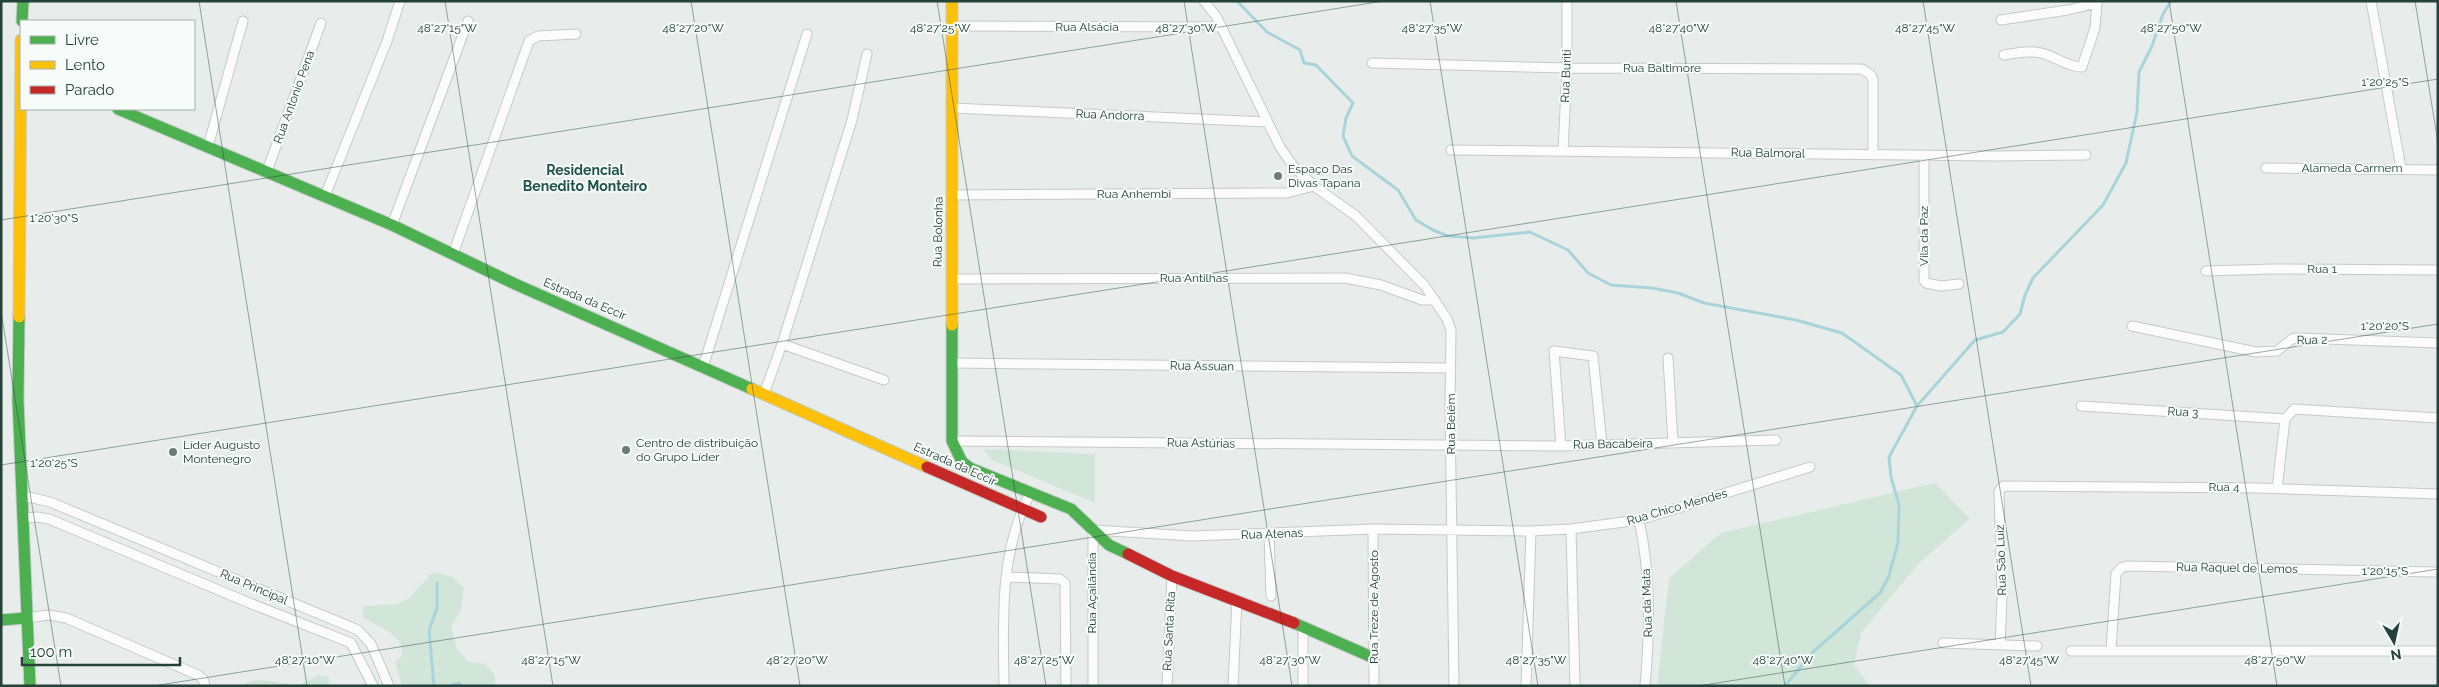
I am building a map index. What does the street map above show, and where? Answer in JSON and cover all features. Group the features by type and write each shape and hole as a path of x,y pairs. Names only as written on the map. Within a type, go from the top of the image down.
{"street":[{"path":"22,20 23,1"},
{"path":"325,196 387,41 400,1"},
{"name":"Rua Bolonha","path":"952,1 952,441 962,462"},
{"path":"1204,1 1222,27 1267,122 1280,147 1294,167 1314,186 1356,216 1424,286 1437,304"},
{"name":"Rua Buriti","path":"1563,151 1567,68 1567,1"},
{"path":"2371,1 2401,168"},
{"path":"2001,20 2068,10 2097,2 2095,28 2082,67 2076,67 2042,53 2030,52 2004,55"},
{"path":"208,146 243,21"},
{"path":"392,226 468,21"},
{"name":"Rua Antonio Pena","path":"267,171 321,23"},
{"name":"Rua Alsácia","path":"951,26 1222,27"},
{"path":"452,254 529,41 538,36 576,34"},
{"path":"703,367 808,34"},
{"path":"764,394 782,344 852,120 867,54"},
{"name":"Rua Baltimore","path":"1372,63 1567,68 1862,69 1871,75 1872,80 1873,155"},
{"name":"Rua Andorra","path":"953,108 1267,122"},
{"path":"21,110 18,400 25,518 26,618 30,686"},
{"name":"Estrada da Eccir","path":"120,110 325,196 515,284 1041,517"},
{"name":"Rua Balmoral","path":"1451,150 1924,156 2086,155"},
{"name":"Vila da Paz","path":"1924,156 1924,280 1926,283 1941,286 1959,284"},
{"name":"Alameda Carmem","path":"2266,168 2401,168 2438,170"},
{"name":"Rua Anhembi","path":"953,195 1287,193 1314,186"},
{"name":"Rua 1","path":"2206,271 2281,269 2438,270"},
{"name":"Rua Antilhas","path":"951,279 1345,278 1381,285 1437,304"},
{"name":"Rua Belém","path":"1437,304 1447,319 1451,330 1450,446 1454,686"},
{"name":"Rua 2","path":"2132,326 2256,352 2277,351 2292,339 2297,338 2438,343"},
{"path":"782,344 884,380"},
{"path":"1561,446 1554,351 1591,354 1602,445"},
{"path":"1668,358 1673,443"},
{"name":"Rua Assuan","path":"952,364 1451,368"},
{"name":"Rua 3","path":"2081,406 2285,419"},
{"path":"2277,489 2285,419 2294,409 2438,418"},
{"name":"Rua Bacabeira","path":"1450,446 1561,446 1776,440"},
{"name":"Rua Astúrias","path":"952,441 1450,446"},
{"name":"Estrada da Eccir","path":"962,462 970,468 1071,509 1083,518 1110,545 1172,576 1303,626 1374,658"},
{"name":"Rua Chico Mendes","path":"1452,529 1531,531 1571,529 1639,520 1810,467"},
{"name":"Rua São Luíz","path":"2000,644 2002,599 1999,491 2004,486 2010,486"},
{"name":"Rua 4","path":"2010,486 2277,489 2438,494"},
{"path":"1004,686 1003,624 1007,577 1015,529 1022,509 1031,492"},
{"name":"Rua Principal","path":"24,496 50,502 91,518 363,634 371,644 388,686"},
{"path":"67,528 72,525 76,512"},
{"name":"Rua Principal","path":"25,518 49,519 351,644 373,686"},
{"name":"Rua da Mata","path":"1639,520 1646,561 1650,627 1645,686"},
{"name":"Rua Atenas","path":"1093,530 1192,536 1373,529 1452,529"},
{"name":"Rua Treze de Agosto","path":"1373,529 1374,686"},
{"path":"1571,529 1575,686"},
{"name":"Rua Açailândia","path":"1092,686 1093,530"},
{"path":"1526,686 1531,531"},
{"path":"1269,534 1271,596"},
{"name":"Rua Raquel de Lemos","path":"2112,650 2116,574 2121,568 2127,566 2438,572"},
{"name":"Rua Santa Rita","path":"1166,686 1172,576"},
{"path":"1007,577 1060,579 1065,583 1066,686"},
{"path":"247,602 254,586"},
{"path":"1233,686 1236,600"},
{"path":"1,620 49,614 66,618 198,675 203,678 204,686"},
{"path":"1303,626 1303,686"},
{"path":"1943,643 2038,646"},
{"path":"2071,651 2438,651"}],"green space":[{"path":"983,449 1095,454 1095,503 992,460"},
{"path":"1935,483 1970,519 1919,563 1861,633 1854,665 1870,686 1657,686 1669,578 1721,533"},
{"path":"433,572 453,577 464,588 461,610 451,627 457,649 469,662 485,664 495,675 495,686 402,686 395,662 402,655 399,641 362,616 364,606 397,604 409,598"},
{"path":"318,675 329,677 329,686 242,686 249,682 263,680 300,684"}],"waterway":[{"path":"1237,1 1267,32 1300,50 1304,63 1316,65 1353,103 1346,118 1343,136 1352,156 1398,190 1416,220 1448,236 1473,238 1530,232 1568,250 1588,273 1611,285 1652,288 1678,293 1704,303 1796,320 1842,333 1901,375 1917,406"},
{"path":"1785,686 1813,652 1880,593 1889,576 1898,542 1899,505 1891,477 1889,457 1917,406 1975,340 2003,332 2020,314 2025,295 2033,278 2103,205 2126,163 2137,112 2139,72 2152,46 2163,14 2171,1"},
{"path":"434,686 429,631 437,608 437,583"},
{"path":"450,686 459,683 461,686"}],"traffic: fast":[{"path":"22,20 23,1"},
{"path":"120,110 392,225 515,284 752,389"},
{"path":"19,317 18,400 30,686"},
{"path":"952,325 952,441 962,462 970,468 1071,509 1109,545 1128,554"},
{"path":"1,620 26,618"},
{"path":"1294,623 1374,658"}],"traffic: slow":[{"path":"952,1 952,325"},
{"path":"19,317 20,110"},
{"path":"752,389 927,467"}],"traffic: jam":[{"path":"927,467 1041,517"},
{"path":"1128,554 1172,576 1294,623"}],"place":[{"name":"Espaço Das Divas Tapana","path":"1278,176"},
{"name":"Centro de distribuição do Grupo Líder","path":"626,450"},
{"name":"Líder Augusto Montenegro","path":"173,452"}],"district":[{"name":"Residencial Benedito Monteiro","path":"585,178"}]}
